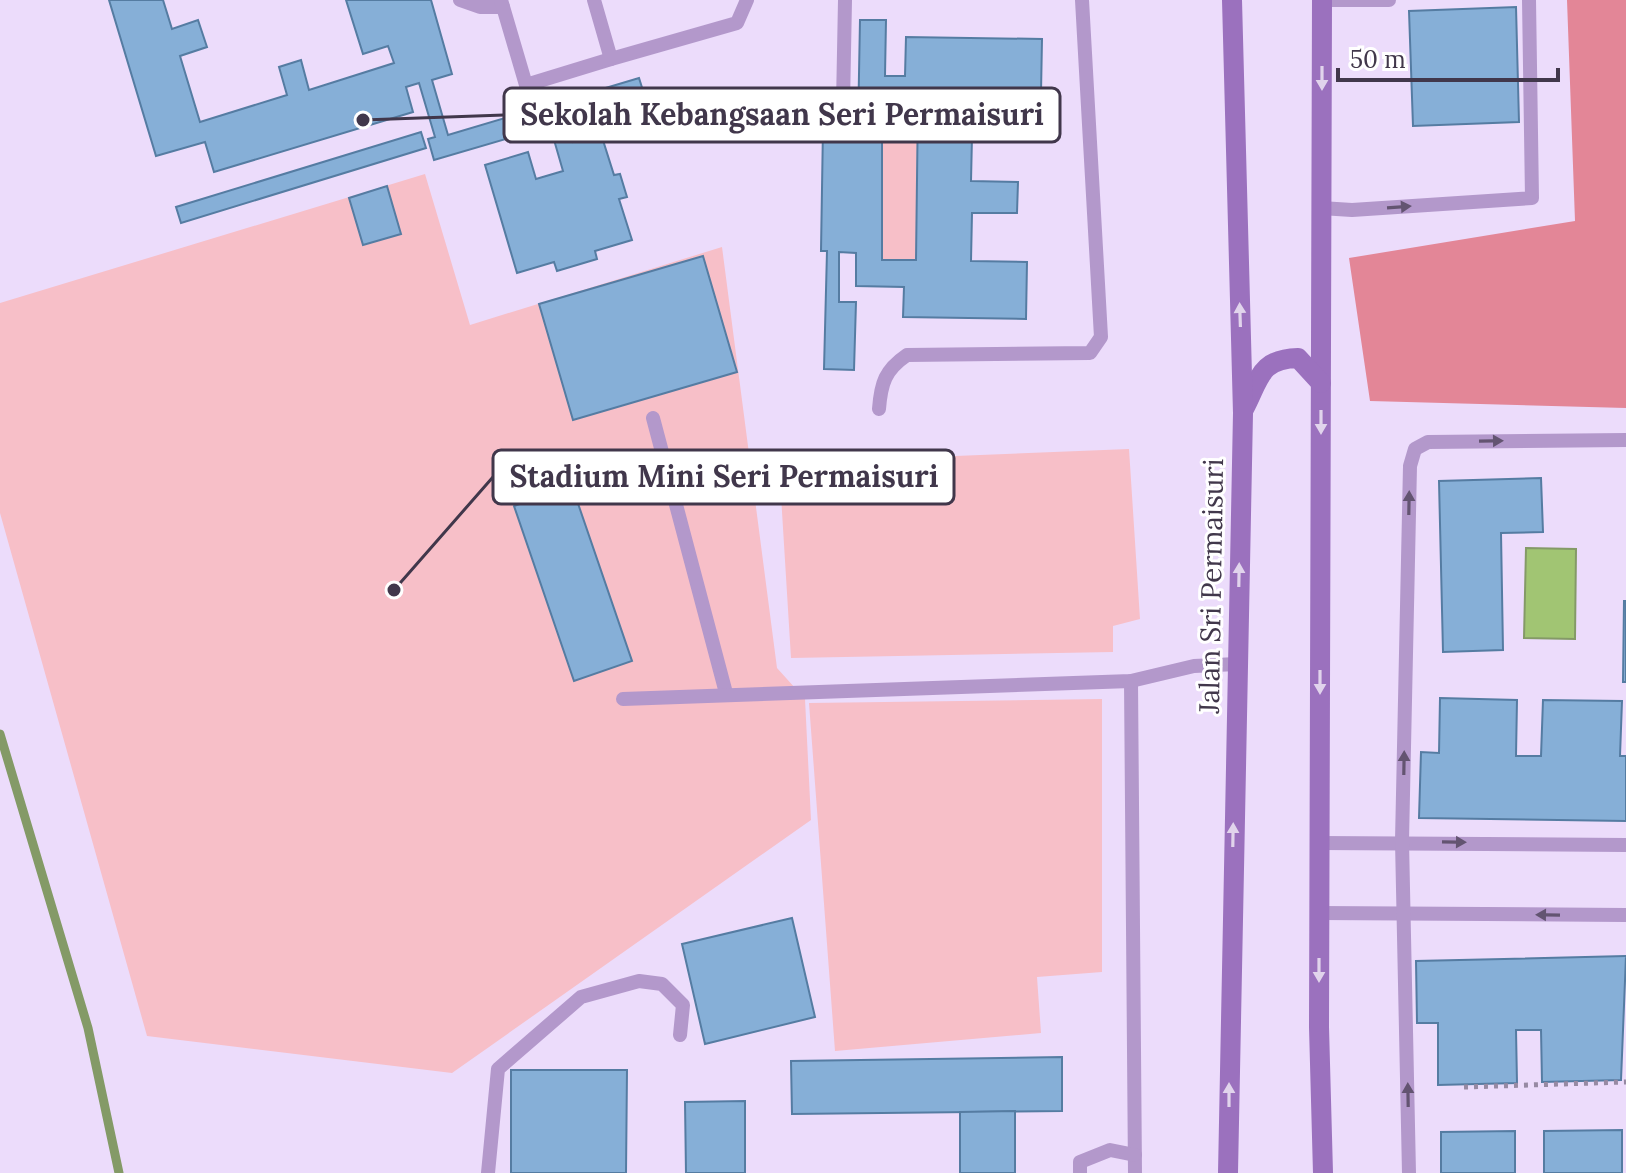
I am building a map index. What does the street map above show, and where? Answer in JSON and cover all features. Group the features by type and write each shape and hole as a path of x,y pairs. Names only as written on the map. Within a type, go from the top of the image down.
{"street":[{"name":"Jalan Sri Permaisuri","path":"1228,1173 1243,413 1232,0"},
{"path":"1322,0 1319,913 1323,1173"},
{"path":"1243,413 1266,367 1277,359 1298,358 1321,383"}],"lane":[{"path":"460,0 480,7 502,3 526,85 737,23 747,0"},
{"path":"594,0 611,59"},
{"path":"843,104 845,0"},
{"path":"879,409 881,384 891,367 907,355 1090,353 1101,337 1082,0"},
{"path":"1331,0 1389,0"},
{"path":"1321,208 1352,210 1532,198 1529,0"},
{"path":"653,418 726,693"},
{"path":"1409,1173 1402,841 1410,466 1415,449 1428,442 1626,440"},
{"path":"623,699 1131,681 1194,666 1237,664"},
{"path":"1131,681 1135,1173"},
{"path":"1320,843 1402,841 1626,845"},
{"path":"1319,913 1626,915"},
{"path":"488,1173 498,1069 581,997 639,981 662,984 683,1005 680,1035"},
{"path":"1080,1173 1080,1162 1110,1150 1135,1155"}],"path":[{"path":"1464,1087 1626,1082"}],"shaded area":[{"path":"1567,0 1626,0 1626,408 1370,401 1349,258 1575,221"},
{"path":"882,99 918,99 916,260 882,260"},
{"path":"425,174 470,325 722,247 777,668 805,699 811,820 452,1073 147,1036 0,513 0,303"},
{"path":"1129,449 1140,619 1113,626 1113,652 791,658 779,463"},
{"path":"1526,548 1576,549 1575,639 1524,638"},
{"path":"1102,699 1102,972 1037,977 1041,1033 835,1051 809,703"}],"building":[{"path":"109,0 163,0 172,29 198,20 207,47 180,56 200,122 287,95 279,67 301,60 309,90 394,63 388,46 363,54 346,0 431,0 452,74 432,80 448,135 639,78 645,97 567,121 573,142 601,134 614,175 620,174 627,197 619,199 632,240 595,251 597,259 557,271 554,262 517,273 485,165 528,152 536,179 563,171 550,126 434,160 428,139 435,137 419,83 406,87 413,112 214,172 205,142 156,156"},
{"path":"1516,7 1519,122 1413,126 1409,11"},
{"path":"860,20 886,20 885,76 905,76 906,37 1042,39 1041,93 973,92 971,181 1018,182 1017,213 972,213 971,261 1027,262 1026,319 903,317 904,287 856,286 856,253 839,252 839,302 856,302 854,370 824,369 827,251 821,251 823,127 858,128","holes":["882,99 918,99 916,260 882,260"]},
{"path":"421,132 426,148 181,223 176,207"},
{"path":"387,186 401,234 363,245 349,198"},
{"path":"703,256 737,372 573,420 539,304"},
{"path":"1541,478 1543,532 1501,533 1503,650 1443,652 1439,481"},
{"path":"572,486 632,661 574,681 514,506"},
{"path":"1626,601 1626,682 1623,682"},
{"path":"1440,698 1517,700 1516,756 1541,756 1543,700 1622,701 1620,756 1626,756 1626,821 1419,818 1421,752 1439,753"},
{"path":"792,918 815,1017 705,1044 682,944"},
{"path":"1626,956 1621,1080 1542,1082 1541,1030 1516,1030 1517,1083 1438,1085 1438,1023 1417,1023 1416,961"},
{"path":"1062,1057 1062,1111 792,1114 791,1061"},
{"path":"511,1070 627,1070 626,1173 511,1173"},
{"path":"745,1101 745,1173 686,1173 685,1102"},
{"path":"1015,1111 1015,1173 960,1173 960,1112"},
{"path":"1622,1130 1622,1173 1544,1173 1544,1131"},
{"path":"1515,1131 1515,1173 1441,1173 1441,1132"}],"waterway":[{"path":"0,734 88,1028 119,1173"}],"place":[{"name":"Sekolah Kebangsaan Seri Permaisuri","path":"363,120"},
{"name":"Stadium Mini Seri Permaisuri","path":"394,590"}]}
